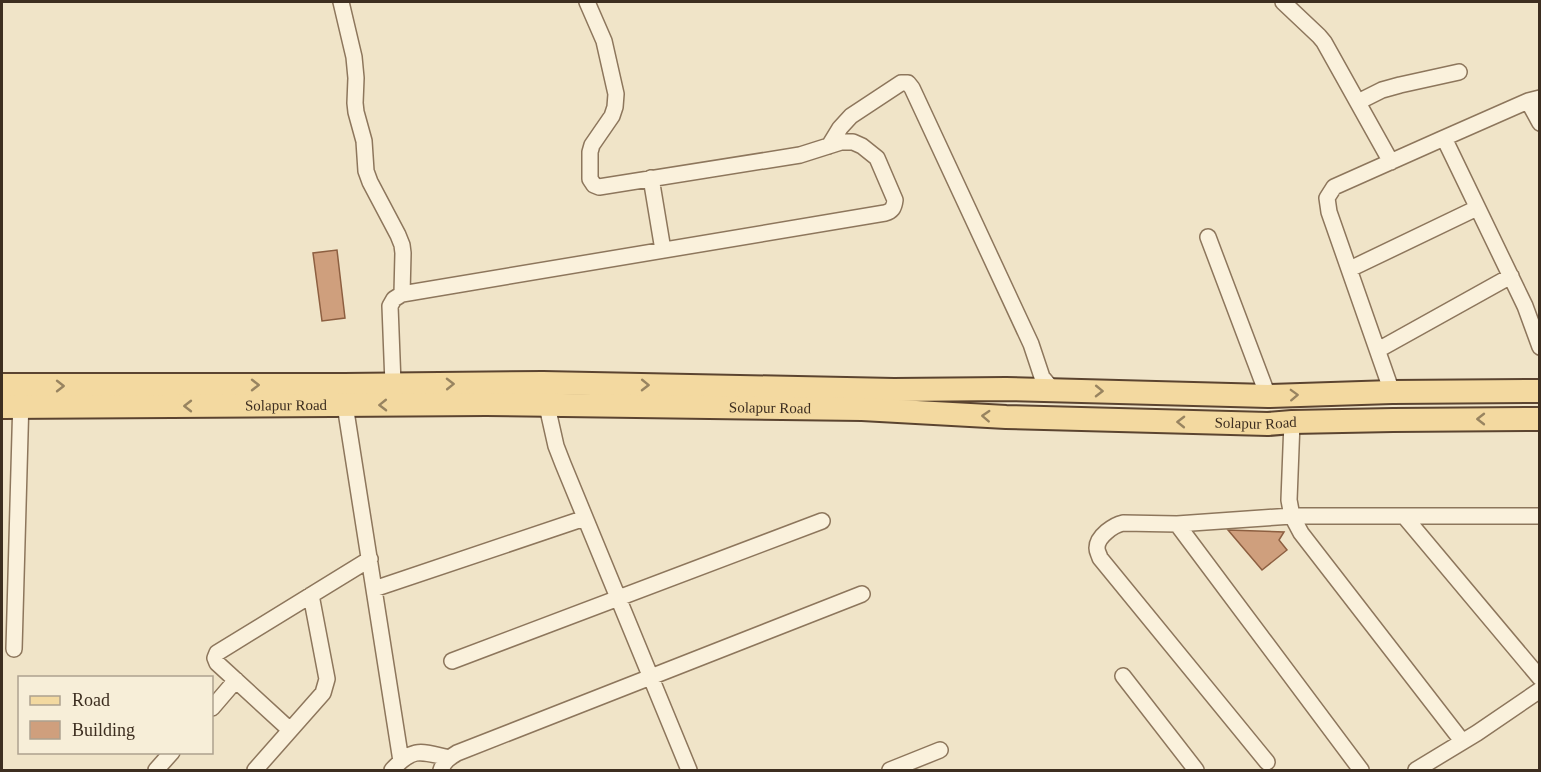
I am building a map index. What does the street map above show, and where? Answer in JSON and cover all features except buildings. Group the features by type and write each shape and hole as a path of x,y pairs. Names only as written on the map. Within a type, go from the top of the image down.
{"main road":[{"name":"Solapur Road","path":"11,396 393,384 543,383 893,400 1017,417 1268,424 1464,418 1539,419"},
{"name":"Solapur Road","path":"893,400 1006,389 1268,396 1539,391"},
{"name":"Solapur Road","path":"11,396 345,405 547,405 862,399"}],"street":[{"path":"341,2 354,57 356,112 364,141 366,171 402,245 402,294"},
{"path":"393,384 390,306 394,299 402,294 843,220 890,211 894,206 894,200 877,158 870,151 853,142 841,142 819,149 599,187 594,185 591,180 590,152 592,145 612,116 616,94 604,41 587,2"},
{"path":"1290,3 1324,42 1391,162"},
{"path":"1358,102 1382,90 1459,72"},
{"path":"819,149 851,116 896,85 908,83 1031,344 1042,377 1053,390"},
{"path":"1392,392 1329,212 1327,198 1334,187 1534,99 1539,123"},
{"path":"1444,138 1526,306 1539,347"},
{"path":"651,178 663,250"},
{"path":"1350,269 1478,208"},
{"path":"1208,237 1268,396"},
{"path":"1378,350 1510,276"},
{"path":"543,383 544,405 547,405 556,446 689,771"},
{"path":"11,396 14,649"},
{"path":"345,405 370,559 396,766"},
{"path":"1292,422 1289,500 1292,516 1301,533 1462,741"},
{"path":"1267,762 1100,558 1097,547 1099,541 1116,525 1123,523 1177,524 1292,516 1537,519"},
{"path":"1404,516 1539,688 1416,771"},
{"path":"374,589 585,518"},
{"path":"452,661 822,521"},
{"path":"1177,524 1361,771"},
{"path":"290,730 217,663 215,658 217,653 370,559"},
{"path":"255,771 324,693 327,679 311,594"},
{"path":"396,766 410,755 421,752 445,764 457,753 862,594"},
{"path":"1122,676 1196,771"},
{"path":"213,707 236,680"},
{"path":"890,771 940,750"},
{"path":"156,771 171,754"}]}
